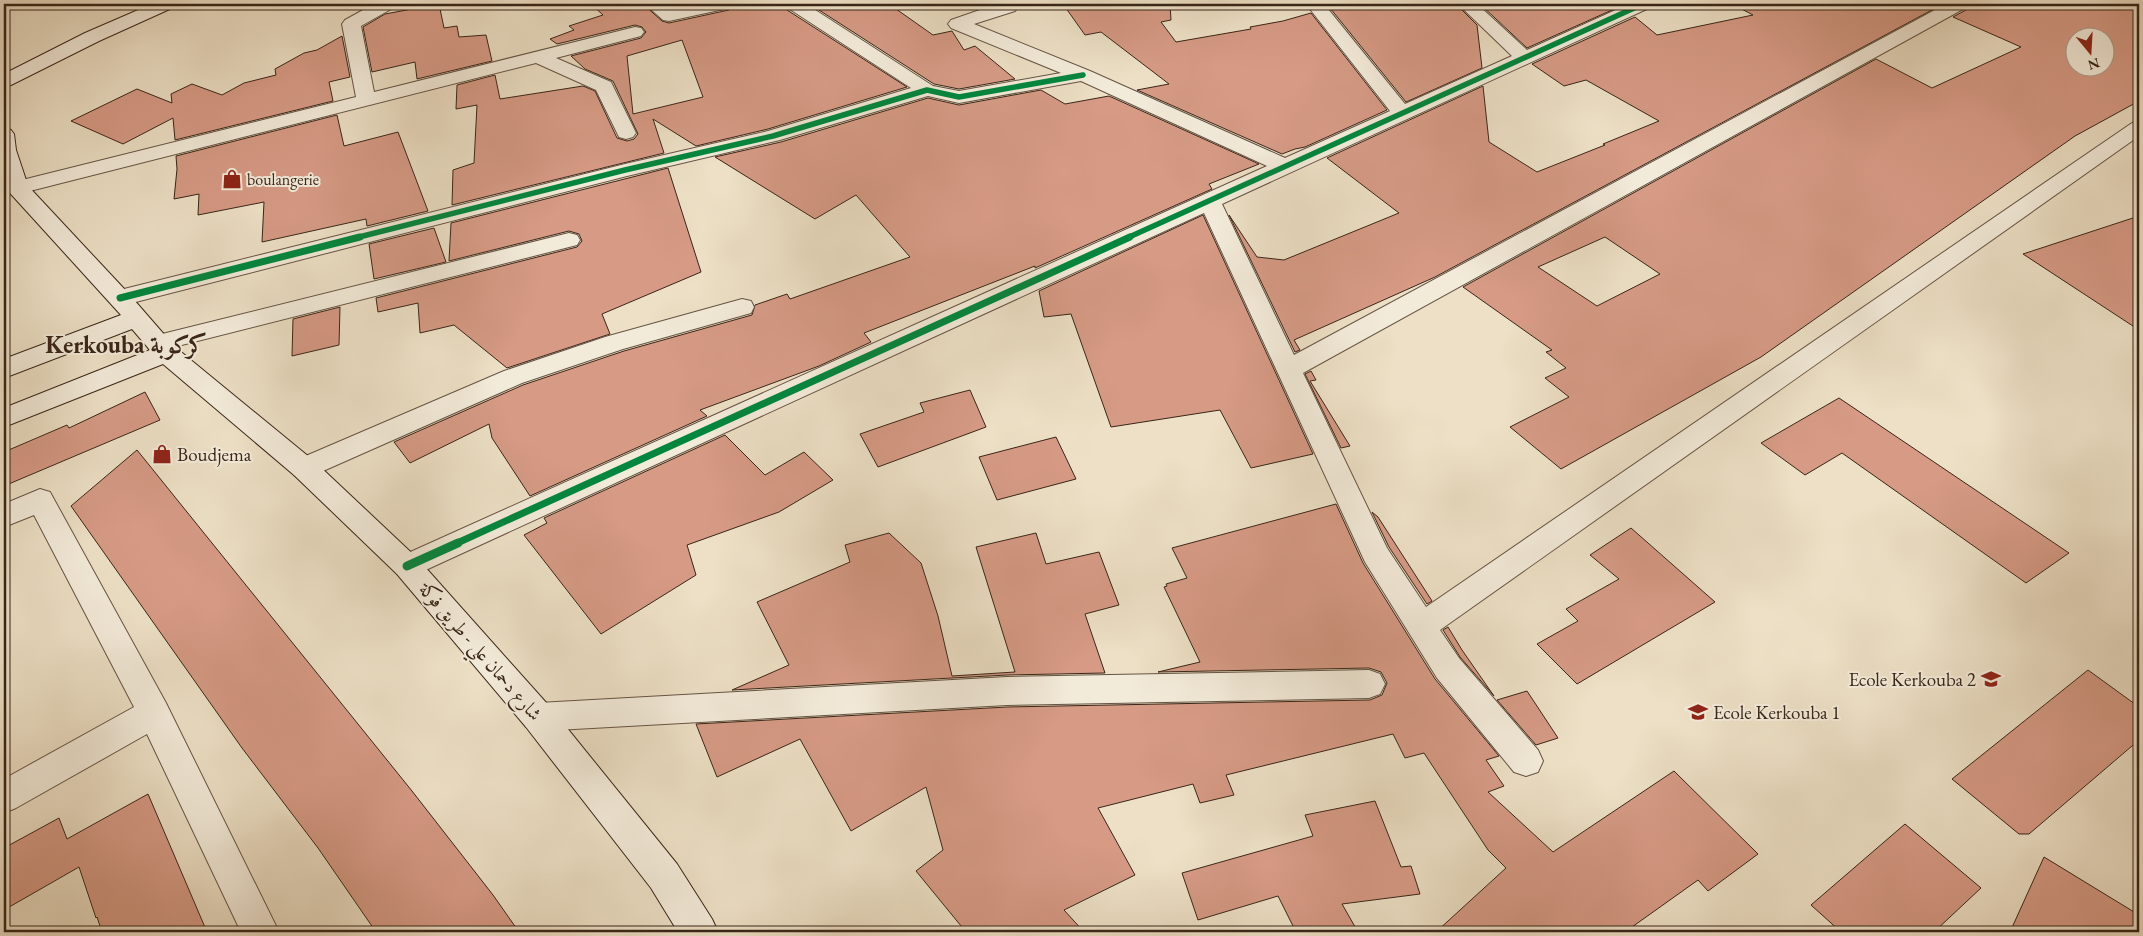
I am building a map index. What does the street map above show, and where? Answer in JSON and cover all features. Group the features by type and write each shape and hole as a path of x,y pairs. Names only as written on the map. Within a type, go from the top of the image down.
{"street":[{"path":"16,56 138,4"},
{"path":"4,81 92,37 166,4"},
{"path":"366,100 351,24 387,4"},
{"path":"654,4 670,16 723,4"},
{"path":"794,4 927,90 959,96 1083,76"},
{"path":"1006,4 1009,7 957,24 1083,76 1284,166"},
{"path":"1315,4 1402,113"},
{"path":"1467,4 1524,58"},
{"path":"407,566 1643,4"},
{"path":"1289,369 1959,4"},
{"path":"11,184 366,100 635,32"},
{"path":"538,57 604,86 626,133"},
{"path":"4,369 128,308 625,170 773,136 927,90"},
{"path":"1422,626 2139,126"},
{"name":"شارع دحمان علي - طريق فوكة","path":"4,134 11,184 128,308 162,348 304,468 407,566 538,717 664,876 699,932"},
{"path":"1209,200 1375,554 1448,668 1526,761"},
{"path":"4,418 162,348 569,240"},
{"path":"304,468 513,377 614,342 742,307"},
{"path":"4,516 40,500 154,713 260,932"},
{"path":"538,717 1007,691 1369,684"},
{"path":"4,797 154,713"}],"building":[{"path":"439,4 444,28 457,26 459,37 486,35 492,61 417,79 415,62 372,72 363,27 385,14"},
{"path":"591,4 643,4 662,21 669,23 729,10 734,4 783,4 787,10 907,87 768,129 696,146 653,119 664,153 452,205 453,170 474,163 477,105 456,109 457,85 495,75 500,99 583,86 595,91 617,138 627,141 634,139 638,134 613,81 585,69 571,56 641,38 646,32 642,27 635,25 557,44 550,39 574,30 569,26 603,15","holes":["682,40 703,97 633,114 627,56"]},
{"path":"837,4 889,4 933,35 952,31 964,50 975,46 1015,79 959,89 934,84 819,10"},
{"path":"1063,4 1170,4 1171,20 1161,22 1176,42 1251,29 1250,27 1283,21 1311,13 1387,110 1305,147 1282,154 1137,90 1169,84 1101,32 1085,35"},
{"path":"1344,4 1456,4 1477,25 1482,68 1406,102 1330,8"},
{"path":"1480,4 1619,4 1621,6 1527,48"},
{"path":"1732,4 1943,4 1435,277 1294,340 1300,350 1295,352 1229,215 1257,257 1284,260 1399,213 1327,158 1483,86 1489,142 1537,172 1605,145 1603,144 1659,121 1586,80 1564,86 1532,64 1635,17 1657,35 1753,15"},
{"path":"1970,4 2139,4 2139,101 2075,136 1761,357 1561,469 1510,427 1569,397 1545,378 1566,368 1546,352 1552,350 1463,287 1876,59 1932,88 2021,47 1953,17 1966,10","holes":["1605,237 1660,274 1597,306 1538,267"]},
{"path":"342,36 350,77 329,82 333,101 175,140 173,118 123,144 71,121 137,89 172,103 171,94 192,84 222,95 244,83 276,75 275,69 304,53 317,50"},
{"path":"1041,90 1065,104 1109,96 1259,164 1209,184 1212,189 1035,268 1035,266 864,333 871,342 819,366 700,410 707,416 530,496 492,438 489,424 410,463 394,442 523,385 624,351 752,315 755,305 787,294 790,299 910,257 856,195 815,219 715,157 781,142 928,98 959,105"},
{"path":"337,115 344,146 398,132 428,211 367,226 366,219 262,242 264,202 198,215 199,194 174,199 177,169 176,156"},
{"path":"668,168 701,272 602,314 610,334 507,368 454,325 420,333 418,303 378,312 376,298 577,247 582,241 579,234 569,231 449,261 451,223"},
{"path":"1203,215 1313,454 1251,468 1220,410 1111,427 1071,314 1044,317 1039,291"},
{"path":"2139,216 2139,330 2023,254"},
{"path":"434,228 446,262 374,279 369,244"},
{"path":"340,307 339,345 292,356 293,319"},
{"path":"1311,371 1316,380 1310,381 1350,446 1341,448 1305,374"},
{"path":"970,390 986,427 878,467 860,434 924,412 920,403"},
{"path":"145,392 160,420 4,486 4,452 67,425 69,428"},
{"path":"1839,398 2069,553 2026,583 1842,453 1805,475 1761,443"},
{"path":"725,435 765,475 804,452 833,480 779,512 687,545 696,575 601,634 524,535 547,523 544,518"},
{"path":"1056,437 1076,479 997,500 979,457"},
{"path":"137,450 412,791 493,895 519,932 376,932 318,848 242,748 71,506"},
{"path":"1336,504 1363,563 1435,679 1499,756 1486,760 1504,786 1488,792 1553,852 1674,771 1758,854 1708,891 1698,880 1625,932 1436,932 1506,868 1488,850 1424,753 1405,758 1393,734 1226,775 1234,795 1200,803 1193,784 1098,808 1135,875 1064,910 1084,932 966,932 916,871 943,850 926,787 851,831 800,739 717,777 696,724 1007,707 1370,700 1382,695 1387,683 1381,672 1369,668 1158,672 1200,662 1164,587 1167,586 1166,584 1187,578 1172,548"},
{"path":"1372,512 1378,517 1432,601 1427,604 1389,547"},
{"path":"1631,528 1715,602 1577,684 1537,644 1578,621 1566,609 1619,579 1590,555"},
{"path":"889,533 921,563 938,616 952,676 1015,672 976,547 1036,533 1046,564 1099,552 1119,605 1085,614 1105,673 1007,675 732,690 789,665 757,602 850,562 845,545"},
{"path":"1448,627 1494,696 1460,657 1443,630"},
{"path":"2088,670 2139,707 2139,740 2029,834 2019,834 1952,779"},
{"path":"1527,691 1558,738 1536,745 1497,700"},
{"path":"148,794 207,932 102,932 79,867 4,910 4,848 59,818 67,839"},
{"path":"1375,801 1401,867 1411,866 1420,894 1342,904 1358,932 1296,932 1278,896 1198,920 1182,873 1313,836 1305,815"},
{"path":"1905,824 1981,888 1934,932 1841,932 1811,905"},
{"path":"2044,857 2139,915 2139,932 2010,932"}],"cycle path":[{"path":"407,566 1643,4"},
{"path":"120,298 625,170 773,136 927,90 959,97 1083,75"}],"place":[{"name":"boulangerie","path":"232,179"},
{"name":"Boudjema","path":"162,454"},
{"name":"Ecole Kerkouba 2","path":"1991,679"},
{"name":"Ecole Kerkouba 1","path":"1698,712"}],"district":[{"name":"Kerkouba كركوبة","path":"126,345"}]}
